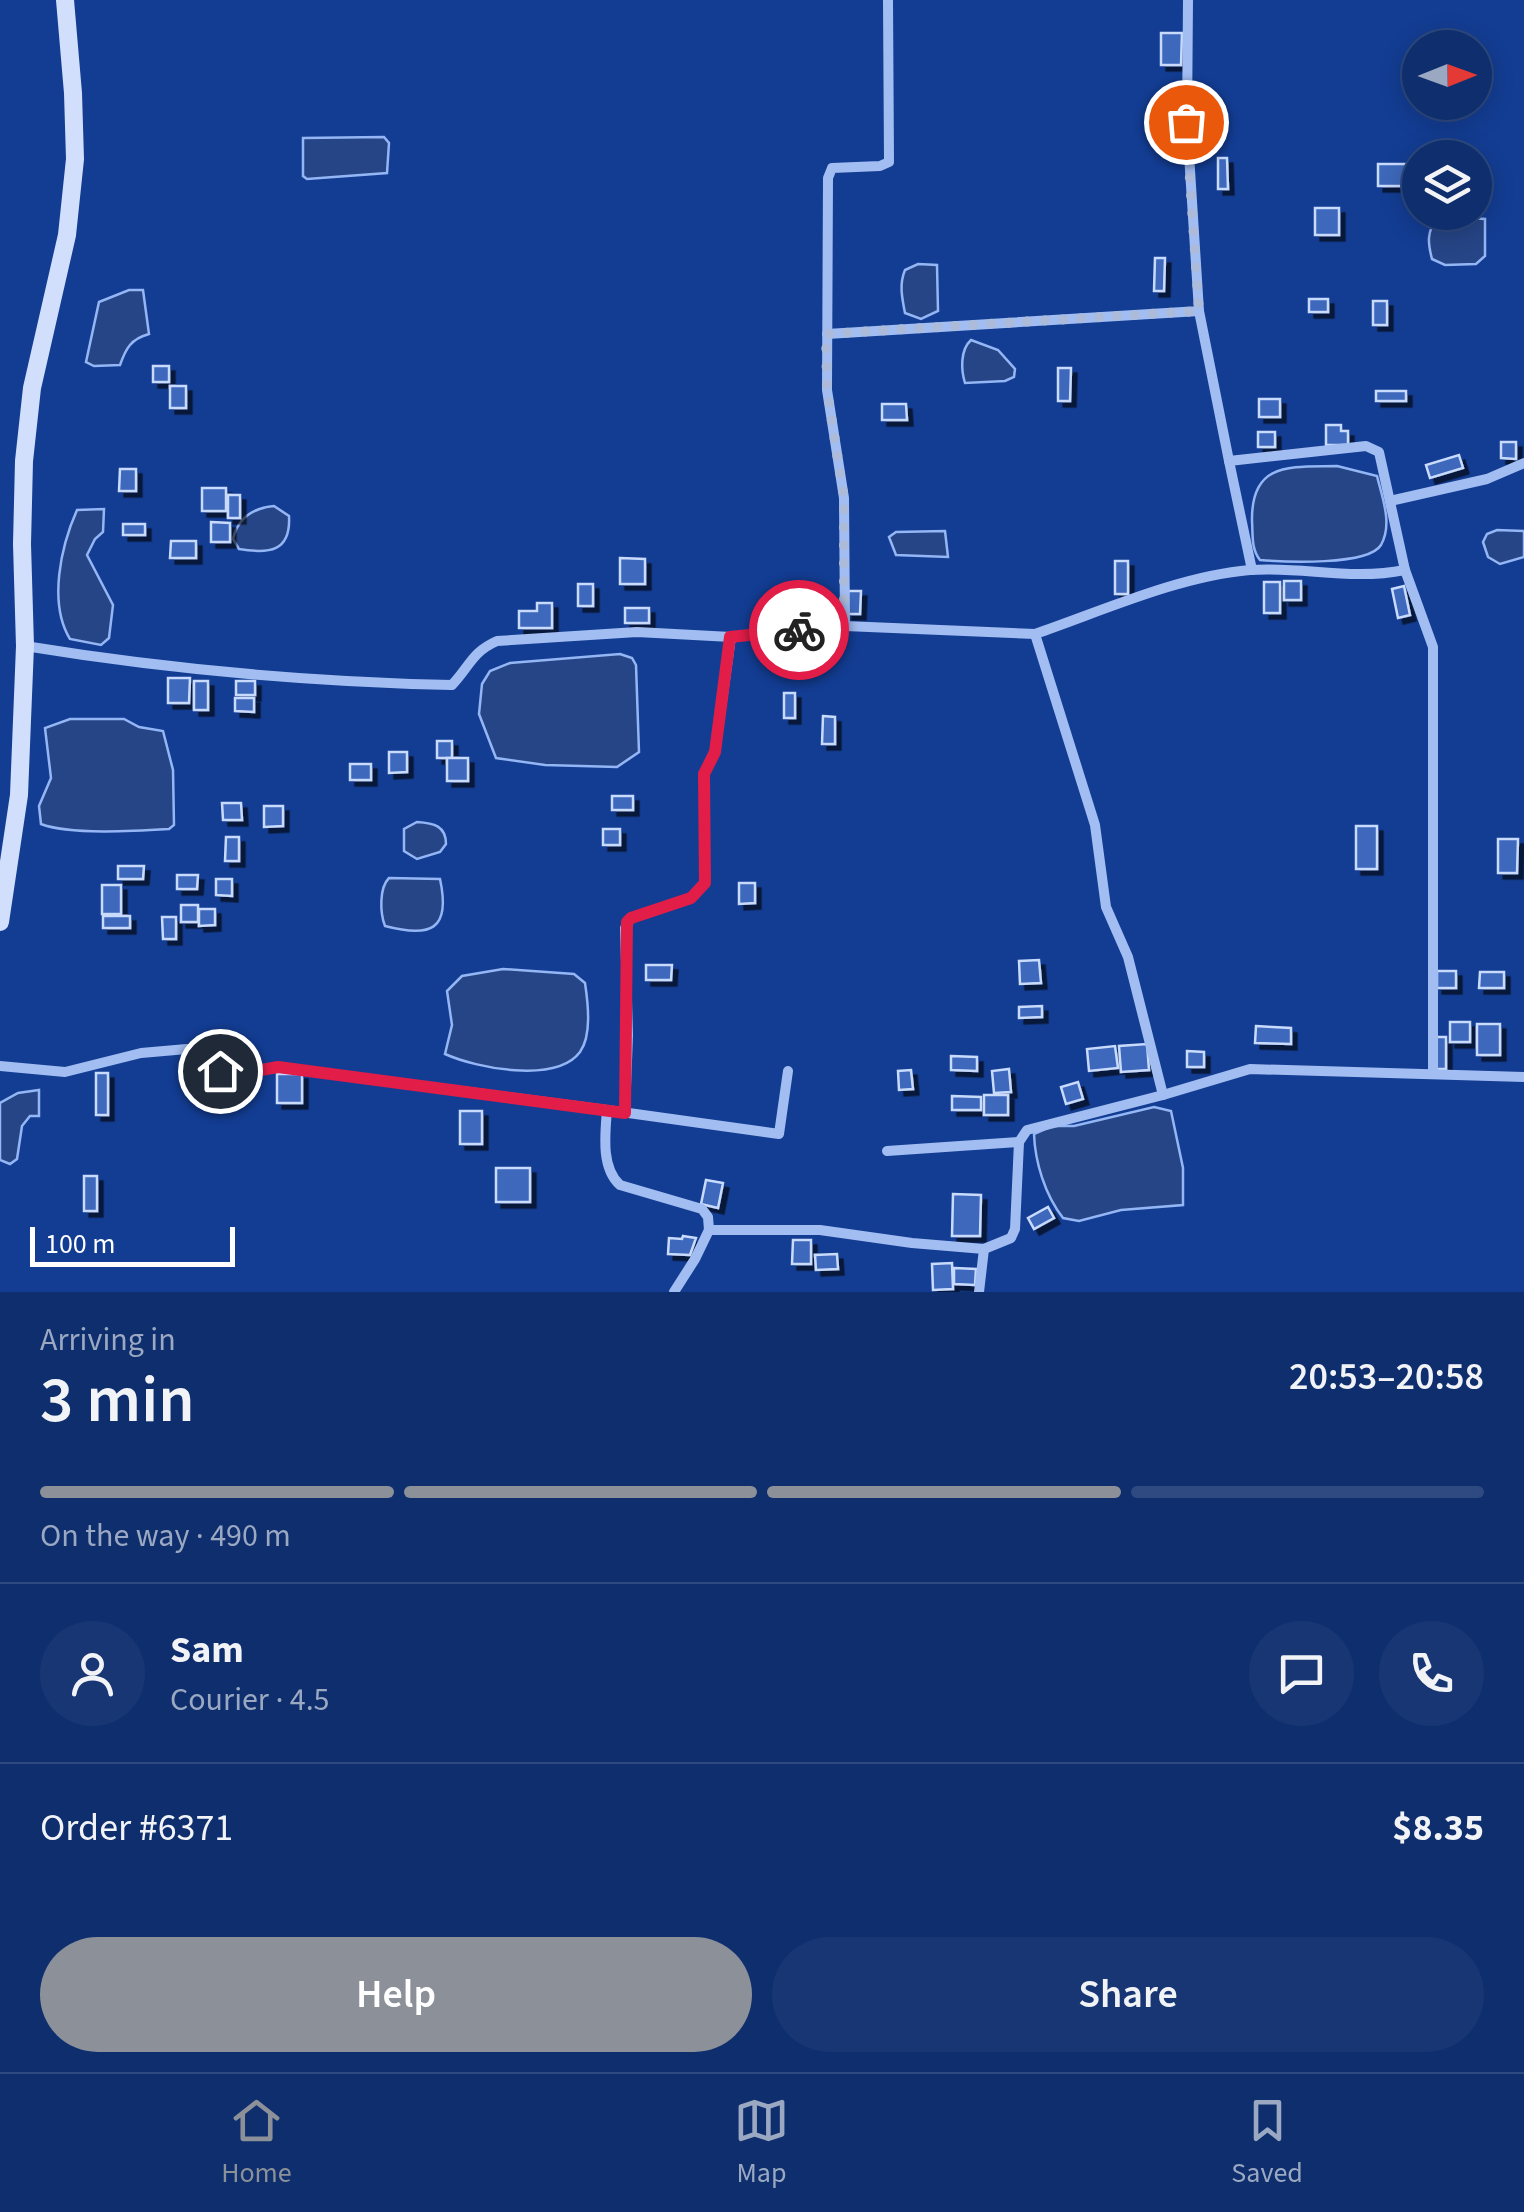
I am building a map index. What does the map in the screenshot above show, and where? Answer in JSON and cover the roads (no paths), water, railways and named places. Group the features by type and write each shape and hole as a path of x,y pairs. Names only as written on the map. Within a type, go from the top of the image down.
{"main road":[{"path":"0,922 20,795 25,646 24,461 32,388 67,235 75,159 74,93 65,0"}],"street":[{"path":"844,626 844,498 827,390 828,178 832,168 880,166 889,162 888,0"},
{"path":"1188,0 1186,122 1199,311 1252,570"},
{"path":"826,334 1199,311"},
{"path":"1229,460 1374,448 1379,452 1405,570 1434,647 1432,1074"},
{"path":"1390,501 1487,480 1524,463"},
{"path":"25,646 128,663 366,684 452,685 476,650 498,641 637,632 730,637 844,626 1035,634 1198,579 1252,570 1374,576 1405,570"},
{"path":"1035,634 1096,825 1106,907 1128,957 1163,1096"},
{"path":"625,1113 625,928 631,918 691,898 705,883 704,774 715,752 730,637"},
{"path":"0,1066 66,1072 141,1053 188,1049 202,1054 220,1071 232,1074 278,1067 607,1110 771,1136 778,1134 788,1071"},
{"path":"708,1230 820,1230 984,1248 1010,1238 1015,1229 1019,1142 1027,1130 1163,1096 1250,1069 1524,1078"},
{"path":"607,1110 608,1169 612,1178 620,1185 702,1209 708,1217 708,1230 695,1260 674,1292"},
{"path":"887,1151 1019,1142"},
{"path":"979,1292 984,1248"}],"water":[{"path":"384,137 389,143 387,173 307,179 303,176 303,138"},
{"path":"1485,230 1485,256 1476,264 1445,265 1432,259 1430,233"},
{"path":"918,264 937,265 938,311 921,319 905,313 902,291 905,270"},
{"path":"129,290 143,290 149,334 130,345 120,365 94,366 86,362 99,302"},
{"path":"971,340 998,350 1015,369 1014,377 965,383 962,360"},
{"path":"1337,466 1377,476 1386,519 1381,545 1373,552 1343,560 1260,560 1253,542 1253,501 1266,477 1290,468"},
{"path":"274,506 289,516 282,544 269,550 239,549 233,539 243,519 259,509"},
{"path":"104,509 103,532 87,555 113,605 109,638 101,645 70,639 63,625 58,592 62,557 77,510"},
{"path":"1497,530 1524,531 1524,557 1500,564 1488,557 1483,542 1487,534"},
{"path":"945,531 948,557 896,555 889,537 896,532"},
{"path":"620,654 632,658 636,665 639,752 617,767 545,765 496,758 479,714 482,684 490,671 510,663"},
{"path":"70,719 124,719 139,727 163,731 173,770 174,825 169,829 103,831 41,824 39,806 51,778 45,728"},
{"path":"417,822 441,829 446,844 440,852 417,859 404,851 404,829"},
{"path":"389,878 440,879 443,910 434,926 415,931 385,926 381,901"},
{"path":"503,969 574,974 585,983 586,1037 580,1052 569,1062 553,1068 515,1070 445,1054 452,1025 447,991 462,976"},
{"path":"39,1090 39,1116 30,1116 22,1126 17,1159 10,1164 0,1160 0,1103 18,1093"},
{"path":"1154,1107 1171,1111 1183,1168 1183,1205 1121,1210 1079,1221 1063,1218 1042,1178 1034,1134 1052,1126 1074,1126"}]}
